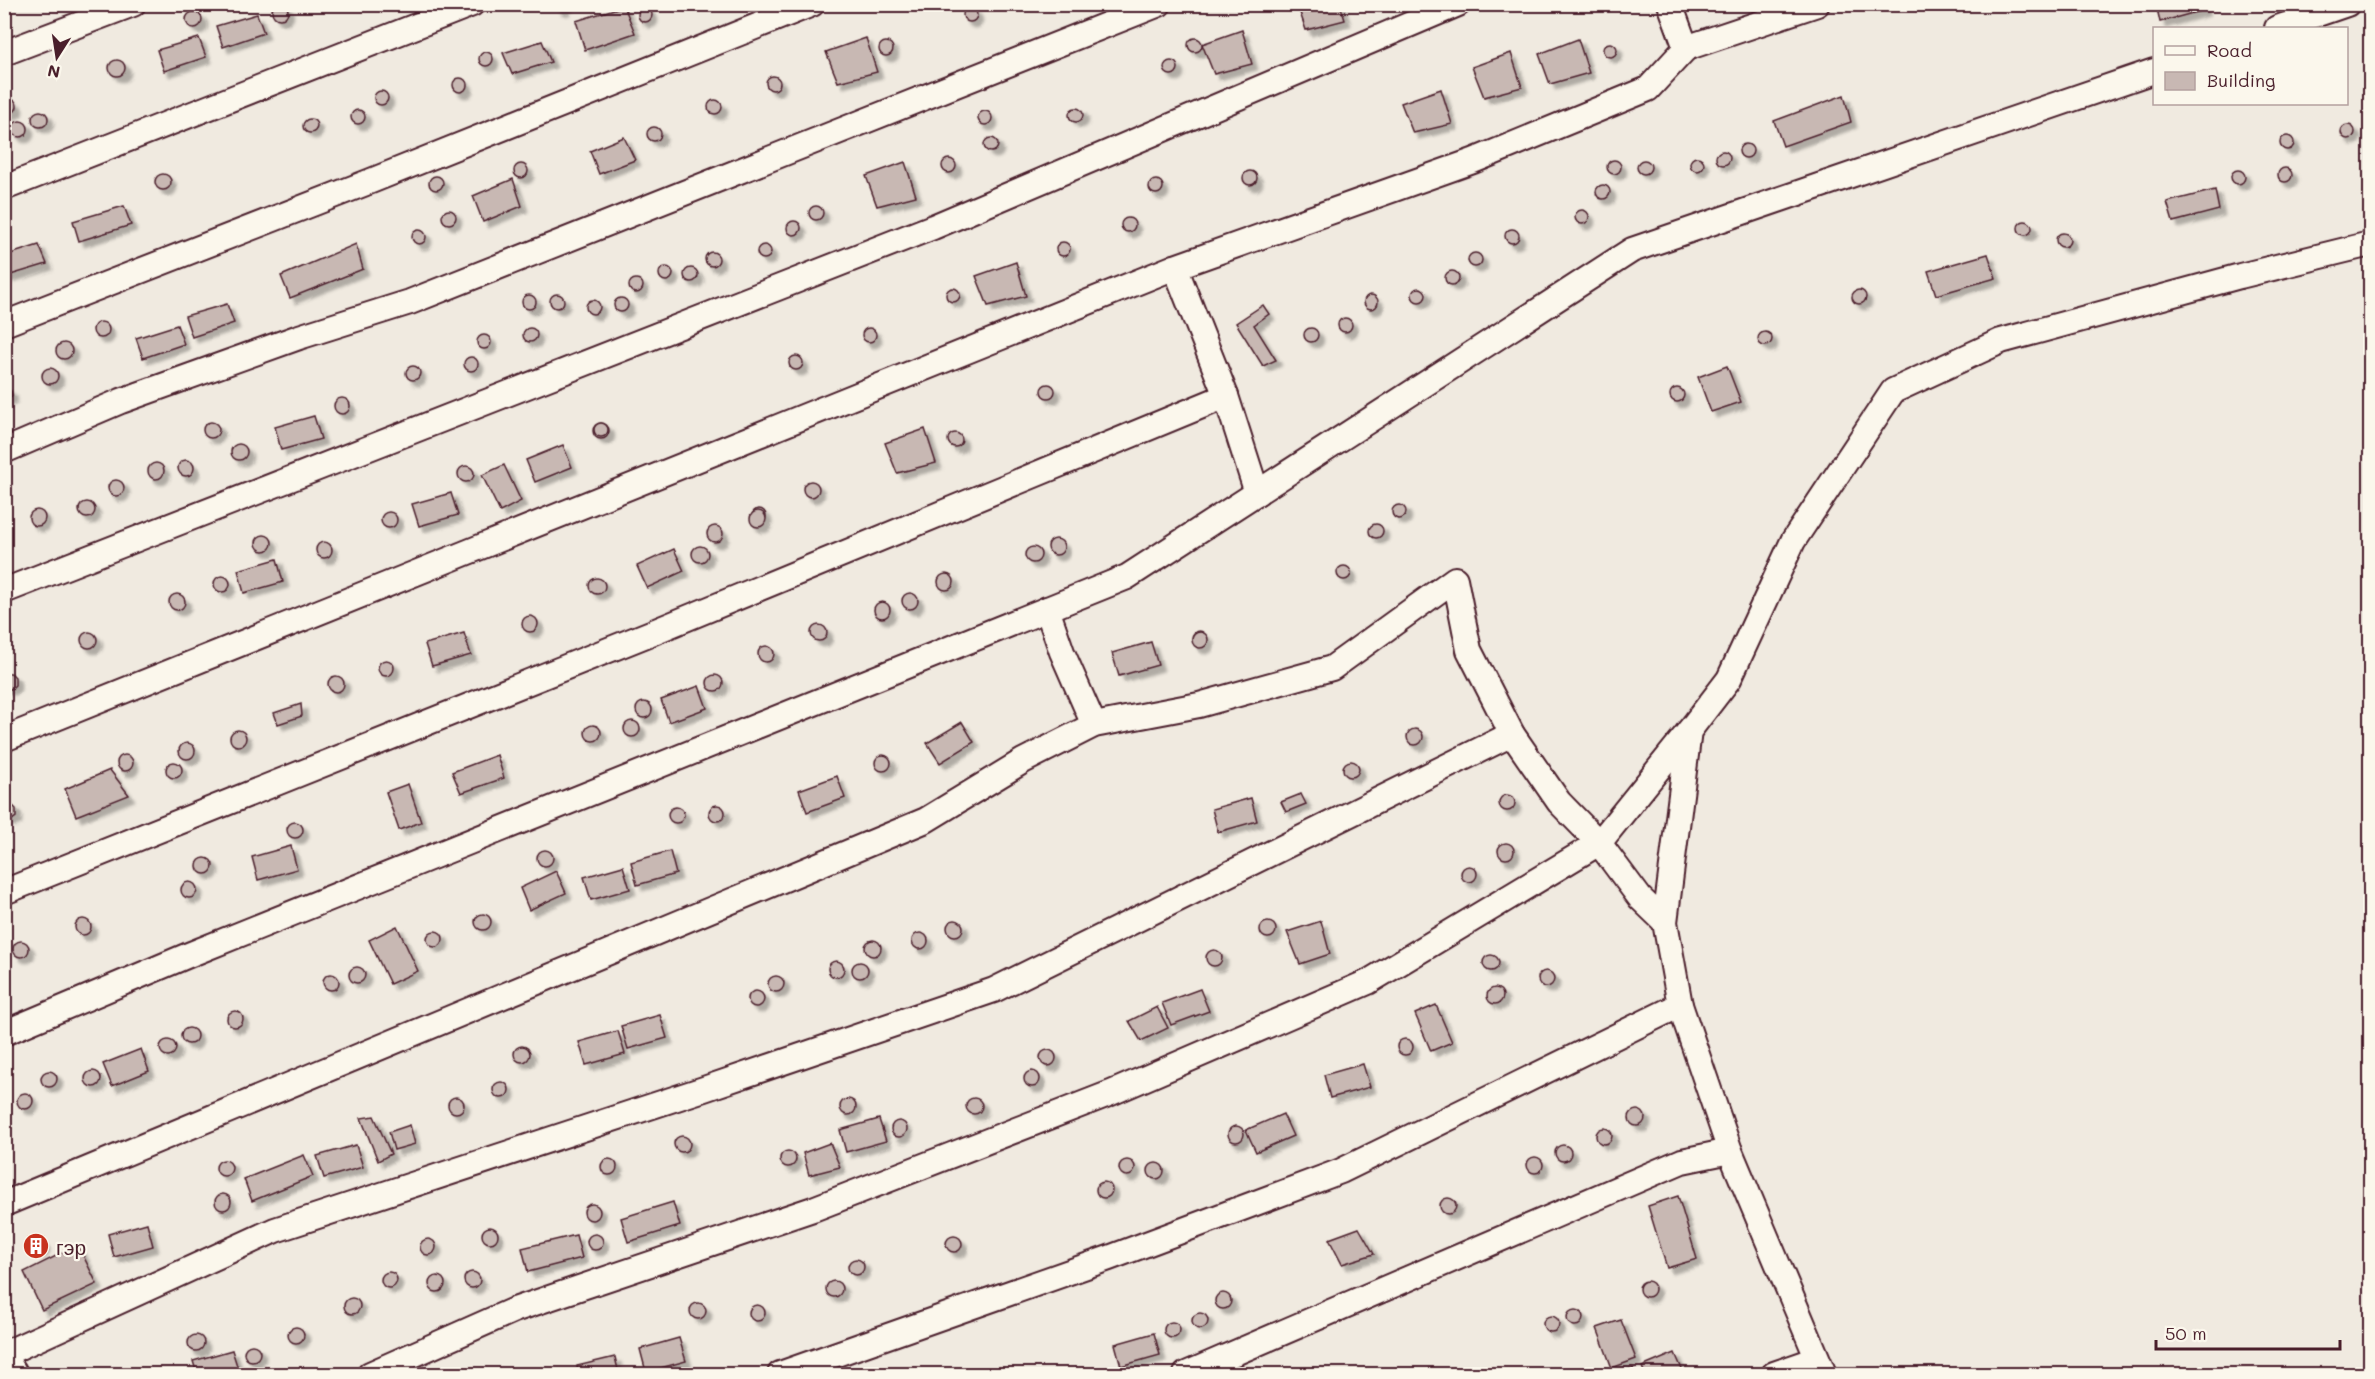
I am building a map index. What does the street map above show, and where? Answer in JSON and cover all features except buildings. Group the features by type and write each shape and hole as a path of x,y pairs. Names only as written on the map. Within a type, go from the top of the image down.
{"street":[{"path":"4,52 133,4"},
{"path":"4,188 472,4"},
{"path":"4,324 371,181 812,4"},
{"path":"4,451 121,401 299,337 410,302 1159,4"},
{"path":"4,591 208,513 933,226 1458,4"},
{"path":"1670,4 1686,48"},
{"path":"4,739 1175,267 1473,161 1648,89 1686,48 1817,4"},
{"path":"2280,27 2347,4"},
{"path":"4,1033 191,954 1127,577 1632,250 2153,71"},
{"path":"370,1374 514,1310 813,1209 1154,1074 1368,982 1599,843 1729,679 1793,541 1893,391 2001,341 2240,276 2370,244"},
{"path":"1175,267 1226,396 1257,493"},
{"path":"4,892 662,629 1226,396"},
{"path":"4,1204 927,820 1023,761 1094,725 1200,705 1332,669 1455,579 1469,650 1512,734 1559,802 1599,843 1640,898 1665,922"},
{"path":"1047,609 1062,652 1094,725"},
{"path":"1689,731 1665,922 1680,1005 1730,1150 1820,1366 1774,1374"},
{"path":"4,1354 275,1230 704,1089 994,990 1512,734"},
{"path":"780,1374 1108,1258 1341,1170 1680,1005"},
{"path":"1186,1374 1682,1161 1730,1150"},
{"path":"4,1365 10,1374"}],"place":[{"name":"гэр","path":"36,1246"}]}
